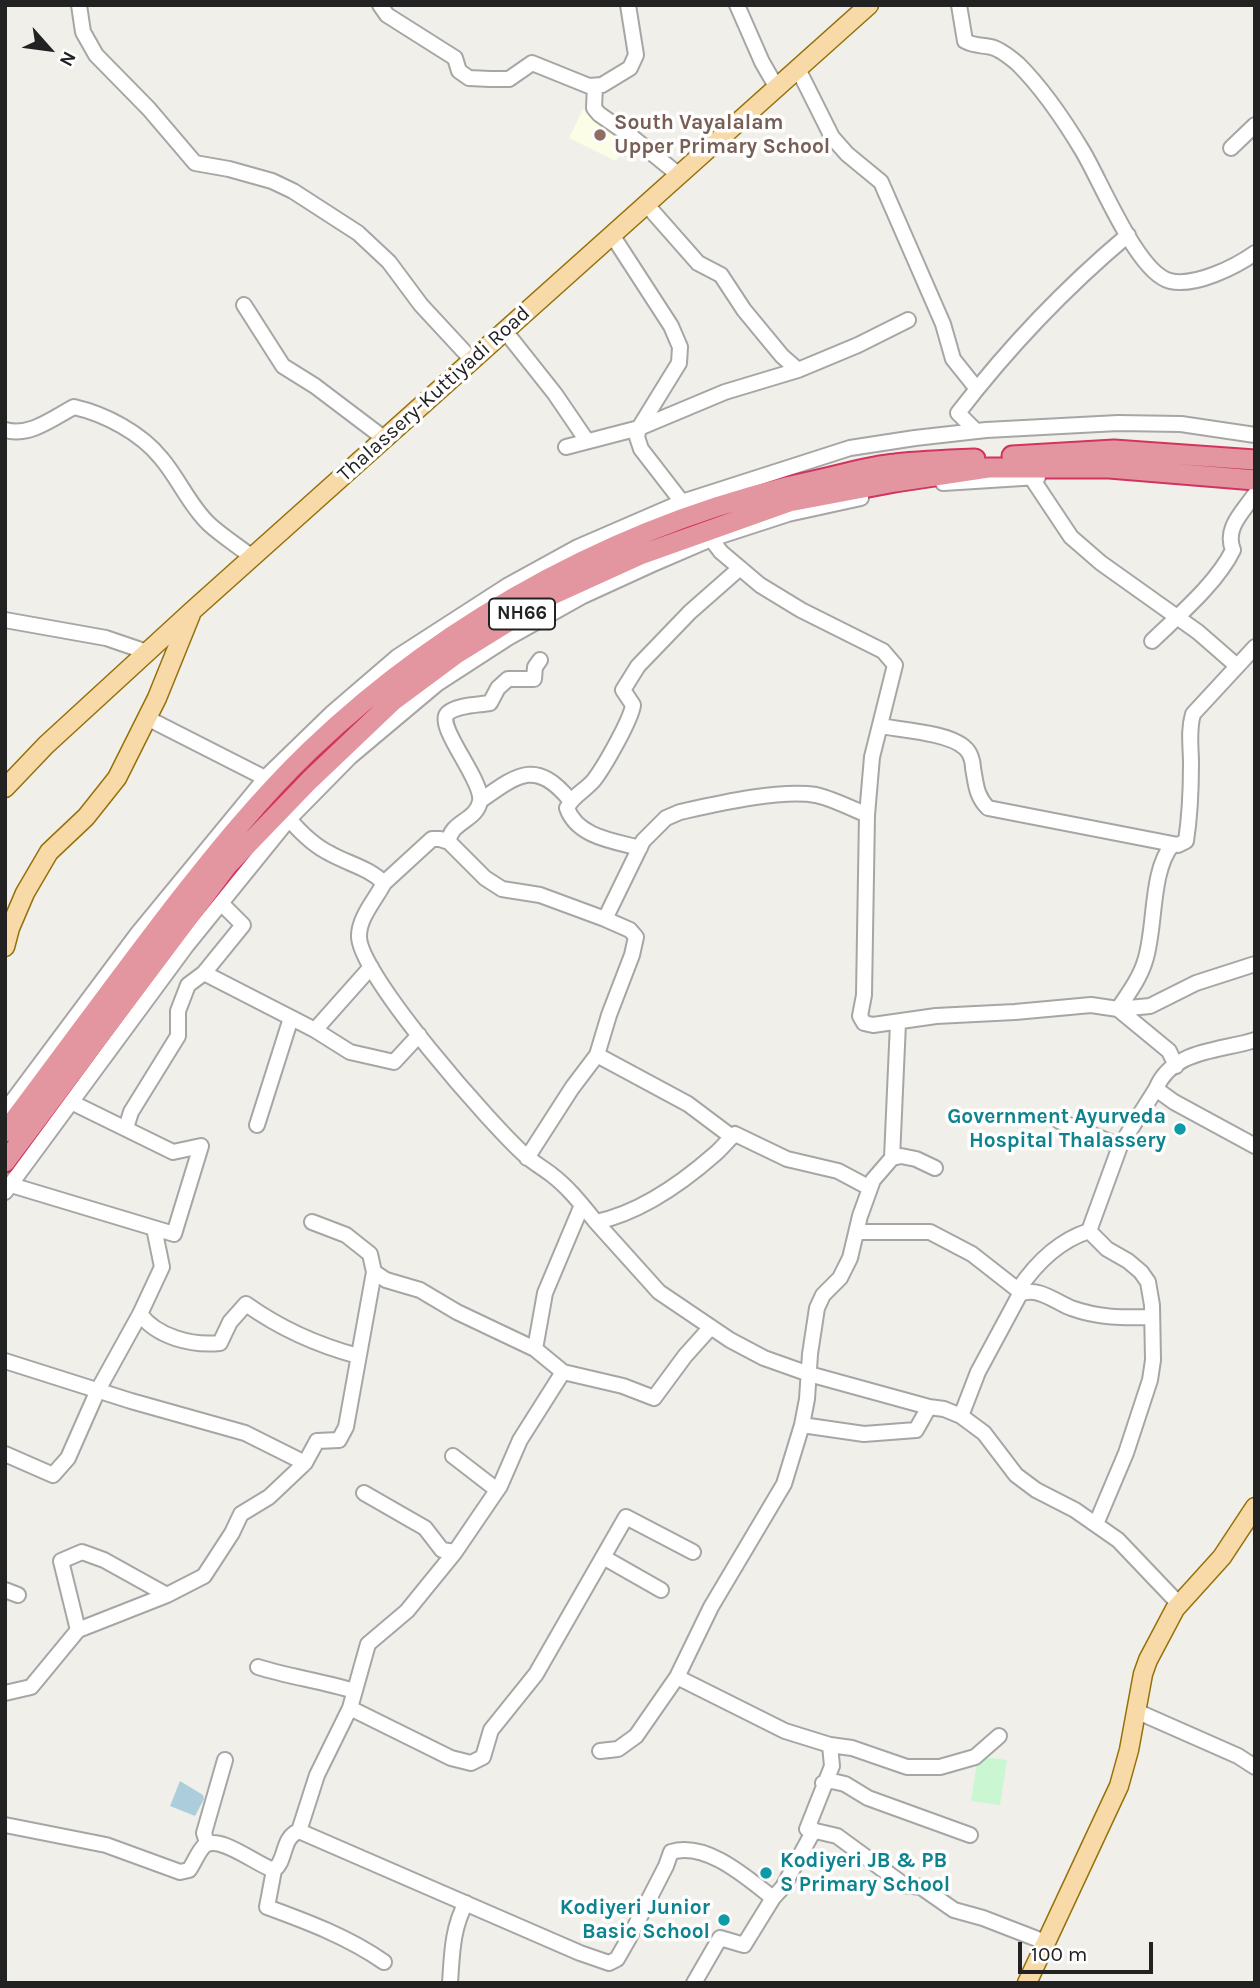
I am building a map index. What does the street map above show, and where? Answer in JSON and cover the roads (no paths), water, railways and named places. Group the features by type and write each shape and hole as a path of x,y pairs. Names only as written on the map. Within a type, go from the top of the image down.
{"highway":[{"name":"NH66","path":"5,1132 189,888 246,817 308,752 350,713 398,675 488,614 566,568 634,536 774,488 892,464 1114,450 1255,460"},
{"name":"NH66","path":"5,1162 227,866 310,780 393,701 455,655 552,595 640,555 789,502 895,482 988,468 1109,468 1255,480"}],"main road":[{"name":"Thalassery-Kuttiyadi Road","path":"5,788 46,745 192,611 869,5"},
{"path":"5,947 25,893 49,852 102,800 117,778 162,687 192,611"},
{"path":"1027,1983 1119,1786 1146,1667 1179,1604 1222,1557 1255,1507"}],"street":[{"path":"79,5 83,32 96,55 149,109 195,163 272,181 293,191 358,233 389,262 421,305 472,360"},
{"path":"380,5 387,15 455,58 459,71 469,78 509,79 532,63 589,86 601,85 631,68 636,55 628,5"},
{"path":"737,5 762,62 777,88"},
{"path":"959,5 965,41 1002,52 1036,84 1081,148 1128,235 1155,274 1170,281 1188,282 1224,271 1255,253"},
{"path":"798,69 832,136 847,154 881,182 943,324 953,359 977,389"},
{"path":"595,86 594,108 599,114 632,136 679,175"},
{"path":"1231,148 1255,125"},
{"path":"646,204 698,263 721,275 744,310 782,356 798,370"},
{"path":"612,235 671,326 680,347 679,363 639,428 637,437 641,449 682,502"},
{"path":"976,431 958,414 977,389 1019,339 1076,281 1128,235"},
{"path":"244,305 283,366 315,386 384,439"},
{"path":"566,447 639,428 725,392 798,370 908,320"},
{"path":"505,331 555,394 587,441"},
{"path":"5,430 13,432 48,424 74,407 93,411 134,434 161,457 190,502 209,524 252,557"},
{"path":"5,1111 146,923 265,778 333,712 397,657 507,586 566,554 682,502 850,448 976,431 1042,426 1168,423 1255,435"},
{"path":"71,1102 173,1152 201,1146 174,1234 8,1188 71,1102 220,902 289,819 350,757 438,684 508,638 583,596 711,539 788,514 887,492 937,484 1031,477 1111,477 1255,487"},
{"path":"1031,477 1071,537 1178,617 1237,667"},
{"path":"1152,641 1178,617 1226,564 1233,550 1229,540 1233,525 1255,494"},
{"path":"711,539 721,552 760,585 801,610 883,651 895,665 873,757 867,816 864,995 860,1016 864,1023 873,1025 936,1016 1015,1013 1091,1005 1118,1009 1150,1006 1196,983 1255,964"},
{"path":"640,848 582,829 570,817 567,808 570,800 593,781 629,722 633,705 623,690 638,666 690,612 740,568"},
{"path":"5,620 106,638 147,652"},
{"path":"880,726 952,739 963,745 969,751 980,800 988,808 1178,845 1186,841 1189,818 1189,728 1193,715 1255,647"},
{"path":"449,842 449,835 474,814 480,794 465,760 446,729 445,718 448,713 456,710 490,703 498,688 508,679 534,679 535,667 540,660"},
{"path":"147,718 265,778"},
{"path":"480,801 516,778 529,774 540,775 557,784 570,800"},
{"path":"606,919 640,848 658,825 680,812 774,795 817,796 867,816"},
{"path":"289,819 306,838 363,868 384,883"},
{"path":"527,1158 572,1088 597,1055 636,944 636,937 630,930 606,919 540,895 502,889 485,878 449,842 432,839 384,883 365,915 359,936 375,976 419,1035 449,1073 527,1158 554,1176 659,1292 764,1358 809,1374 944,1409 961,1416 984,1433 1016,1475 1118,1540 1179,1604"},
{"path":"1118,1009 1146,961 1161,873 1166,853 1172,845"},
{"path":"126,1128 131,1112 177,1036 178,1011 188,985 204,973 243,925 220,902"},
{"path":"315,1030 371,967"},
{"path":"204,973 315,1030 350,1052 394,1062 419,1035"},
{"path":"1118,1009 1169,1051 1177,1066"},
{"path":"257,1125 291,1018"},
{"path":"892,1158 898,1023"},
{"path":"961,1416 978,1372 1030,1272 1061,1242 1089,1231 1120,1146 1163,1078 1199,1052 1255,1040"},
{"path":"597,1055 688,1104 732,1137"},
{"path":"1156,1089 1174,1102 1255,1146"},
{"path":"1059,1121 1120,1146"},
{"path":"596,1222 628,1211 664,1191 702,1165 732,1137 738,1135 787,1159 838,1171 870,1188"},
{"path":"600,1751 618,1749 636,1737 677,1677 718,1596 784,1485 807,1399 817,1308 823,1295 840,1278 850,1258 873,1180 892,1158 901,1156 916,1159 935,1168"},
{"path":"535,1349 545,1293 582,1205"},
{"path":"5,1693 31,1687 78,1630 167,1595 204,1576 233,1533 241,1514 269,1497 305,1463 317,1441 339,1440 346,1427 374,1272 370,1254 346,1235 312,1222"},
{"path":"5,1454 53,1475 68,1458 98,1390 113,1367 162,1267 154,1228"},
{"path":"1089,1231 1107,1249 1142,1272 1148,1282 1152,1317 1153,1360 1150,1380 1125,1453 1096,1524"},
{"path":"858,1232 930,1232 972,1254 1019,1292 1036,1292 1072,1308 1114,1319 1152,1317"},
{"path":"374,1272 386,1280 420,1290 457,1312 535,1349 563,1372 623,1386 654,1398 685,1356 711,1327"},
{"path":"140,1314 149,1325 174,1337 204,1345 220,1343 230,1322 246,1304 285,1330 330,1349 358,1356"},
{"path":"5,1362 245,1433 305,1463"},
{"path":"384,1962 359,1944 267,1906 274,1870 279,1867 287,1842 299,1831 317,1774 350,1708 368,1644 407,1611 455,1552 497,1490 520,1440 563,1372"},
{"path":"802,1424 864,1434 916,1430 929,1407"},
{"path":"453,1456 497,1490"},
{"path":"364,1493 425,1528 442,1550 455,1552"},
{"path":"350,1708 451,1758 471,1763 483,1757 491,1730 536,1674 626,1517 693,1552"},
{"path":"78,1630 61,1561 82,1552 104,1560 167,1595"},
{"path":"603,1556 661,1590"},
{"path":"258,1667 285,1676 333,1684 354,1691"},
{"path":"677,1677 785,1731 830,1745 852,1748 907,1767 940,1766 975,1757 999,1736"},
{"path":"1136,1711 1238,1756 1255,1767"},
{"path":"830,1745 832,1766 807,1829 836,1836 904,1885 921,1887 954,1910 1045,1942"},
{"path":"5,1825 106,1845 180,1872 190,1870 207,1843 204,1833 225,1760"},
{"path":"823,1783 832,1781 845,1784 868,1798 970,1835"},
{"path":"694,1983 720,1938 744,1945 773,1898 783,1887 814,1830"},
{"path":"299,1831 580,1953 609,1963 617,1959 629,1938 671,1852 682,1849 696,1850 721,1862 773,1898"},
{"path":"207,1843 225,1846 274,1870"},
{"path":"450,1983 454,1932 466,1903"}],"water":[{"path":"180,1781 203,1795 204,1799 195,1816 170,1806"}],"place":[{"name":"South Vayalalam Upper Primary School","path":"600,135"},
{"name":"Government Ayurveda Hospital Thalassery","path":"1180,1129"},
{"name":"Kodiyeri JB & PB S Primary School","path":"766,1873"},
{"name":"Kodiyeri Junior Basic School","path":"724,1920"}]}
